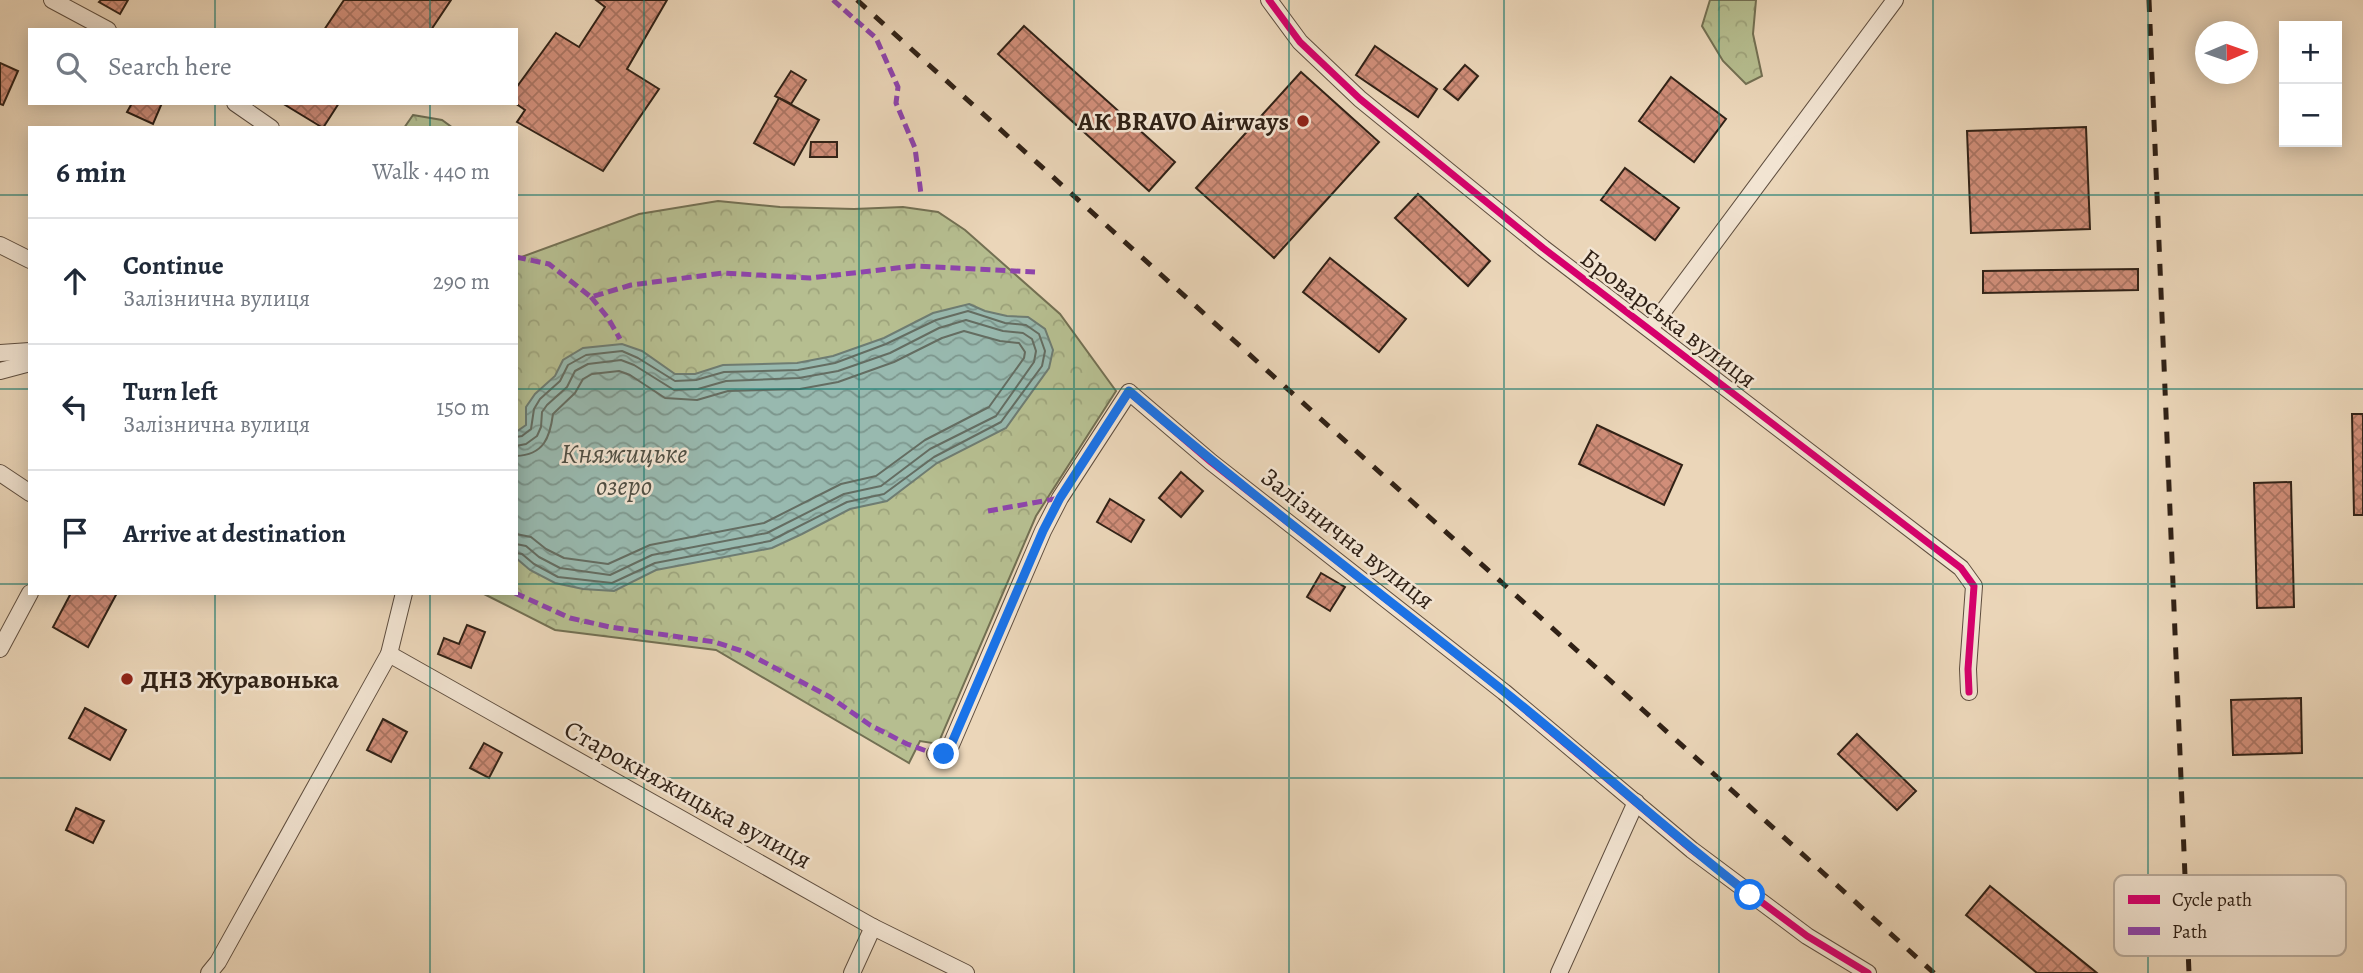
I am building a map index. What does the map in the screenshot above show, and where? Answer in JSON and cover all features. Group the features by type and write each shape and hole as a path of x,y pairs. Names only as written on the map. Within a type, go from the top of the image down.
{"street":[{"path":"52,0 104,28"},
{"name":"Броварська вулиця","path":"1269,0 1300,42 1360,99 1543,248 1961,568 1974,586 1969,692"},
{"path":"1650,330 1895,0"},
{"path":"237,105 268,126"},
{"path":"0,245 28,259"},
{"path":"0,353 28,351"},
{"path":"0,371 28,364"},
{"name":"Залізнична вулиця","path":"935,754 944,754 951,745 1027,565 1060,498 1129,391 1211,462 1504,692 1750,895 1807,936 1868,973"},
{"path":"0,473 28,492"},
{"path":"0,649 29,595"},
{"path":"209,973 218,962 389,654 404,595"},
{"name":"Старокняжицька вулиця","path":"389,654 873,927 965,973"},
{"path":"1559,973 1636,802"},
{"path":"852,973 873,927"}],"green space":[{"path":"1710,0 1756,0 1753,34 1762,76 1746,84 1723,61 1702,26"},
{"path":"413,115 442,120 450,126 405,126"},
{"path":"718,201 780,207 903,207 938,212 965,230 1060,314 1116,391 1036,516 938,744 920,741 909,763 716,650 555,630 486,595 518,595 518,258 639,214"}],"water":[{"name":"Княжицьке озеро","path":"969,304 1007,316 1028,317 1045,329 1053,350 1049,368 1006,428 937,463 887,501 850,509 772,548 656,570 614,591 583,589 555,583 530,570 518,560 518,431 526,425 526,407 535,394 555,376 563,360 583,348 622,344 642,351 675,374 695,374 723,365 797,363 833,356 884,338 933,313"}],"building":[{"path":"128,0 120,14 99,2"},
{"path":"344,0 451,0 432,28 325,28"},
{"path":"596,0 667,0 627,69 659,89 603,171 517,122 525,110 518,105 518,85 556,33 579,47 605,7"},
{"path":"1024,26 1175,162 1149,191 998,54"},
{"path":"1375,46 1437,89 1418,117 1356,75"},
{"path":"0,63 18,71 3,105 0,104"},
{"path":"1465,65 1478,76 1458,100 1444,89"},
{"path":"791,71 806,80 791,104 775,96"},
{"path":"1301,72 1379,142 1274,258 1196,188"},
{"path":"1671,77 1726,119 1694,162 1639,121"},
{"path":"779,98 819,120 794,165 754,143"},
{"path":"131,105 161,105 153,124 127,112"},
{"path":"285,105 338,105 324,126 320,126"},
{"path":"2086,127 2090,229 1971,233 1967,131"},
{"path":"811,142 837,142 837,157 810,157"},
{"path":"1625,168 1679,208 1655,240 1601,200"},
{"path":"1418,194 1490,261 1468,286 1395,218"},
{"path":"1330,258 1406,319 1379,352 1303,292"},
{"path":"2138,269 2138,290 1983,293 1983,271"},
{"path":"2352,414 2363,414 2363,515 2354,515"},
{"path":"1597,425 1682,465 1664,505 1579,464"},
{"path":"1181,472 1203,491 1181,517 1159,498"},
{"path":"2291,482 2294,607 2257,608 2254,483"},
{"path":"1110,499 1144,520 1131,542 1097,522"},
{"path":"1321,573 1345,587 1330,611 1307,597"},
{"path":"70,595 116,595 88,647 53,627"},
{"path":"467,625 485,632 471,668 438,654 444,638 459,644"},
{"path":"2301,698 2302,753 2233,755 2231,700"},
{"path":"85,708 126,730 110,760 69,738"},
{"path":"383,719 407,732 391,762 367,750"},
{"path":"1857,734 1916,791 1897,810 1838,754"},
{"path":"484,743 502,753 489,778 470,768"},
{"path":"76,808 104,821 93,843 66,830"},
{"path":"1990,886 2097,973 2037,973 1966,915"}],"railway":[{"path":"857,0 1934,973"},
{"path":"2149,0 2185,875"},
{"path":"2188,956 2189,973"}],"marked path":[{"path":"833,0 876,38 898,87 896,103 915,148 921,194"},
{"path":"518,257 549,264 591,297 631,285 723,273 810,278 914,266 1035,272"},
{"path":"591,297 620,339"},
{"path":"988,511 1060,498"},
{"path":"518,594 570,618 610,627 715,642 745,652 830,697 870,725 907,744 935,754"}],"cycle path":[{"path":"1269,0 1300,42 1360,99 1543,248 1961,568 1974,586 1969,692"},
{"path":"935,754 944,754 951,745 1043,531 1060,498 1129,392 1211,462 1504,692 1692,850 1807,936 1868,973"}],"place":[{"name":"АК BRAVO Airways","path":"1303,121"},
{"name":"ДНЗ Журавонька","path":"127,679"}],"route":[{"path":"944,754 951,745 1043,531 1060,498 1129,391 1211,462 1504,692 1692,850 1750,895"}]}
